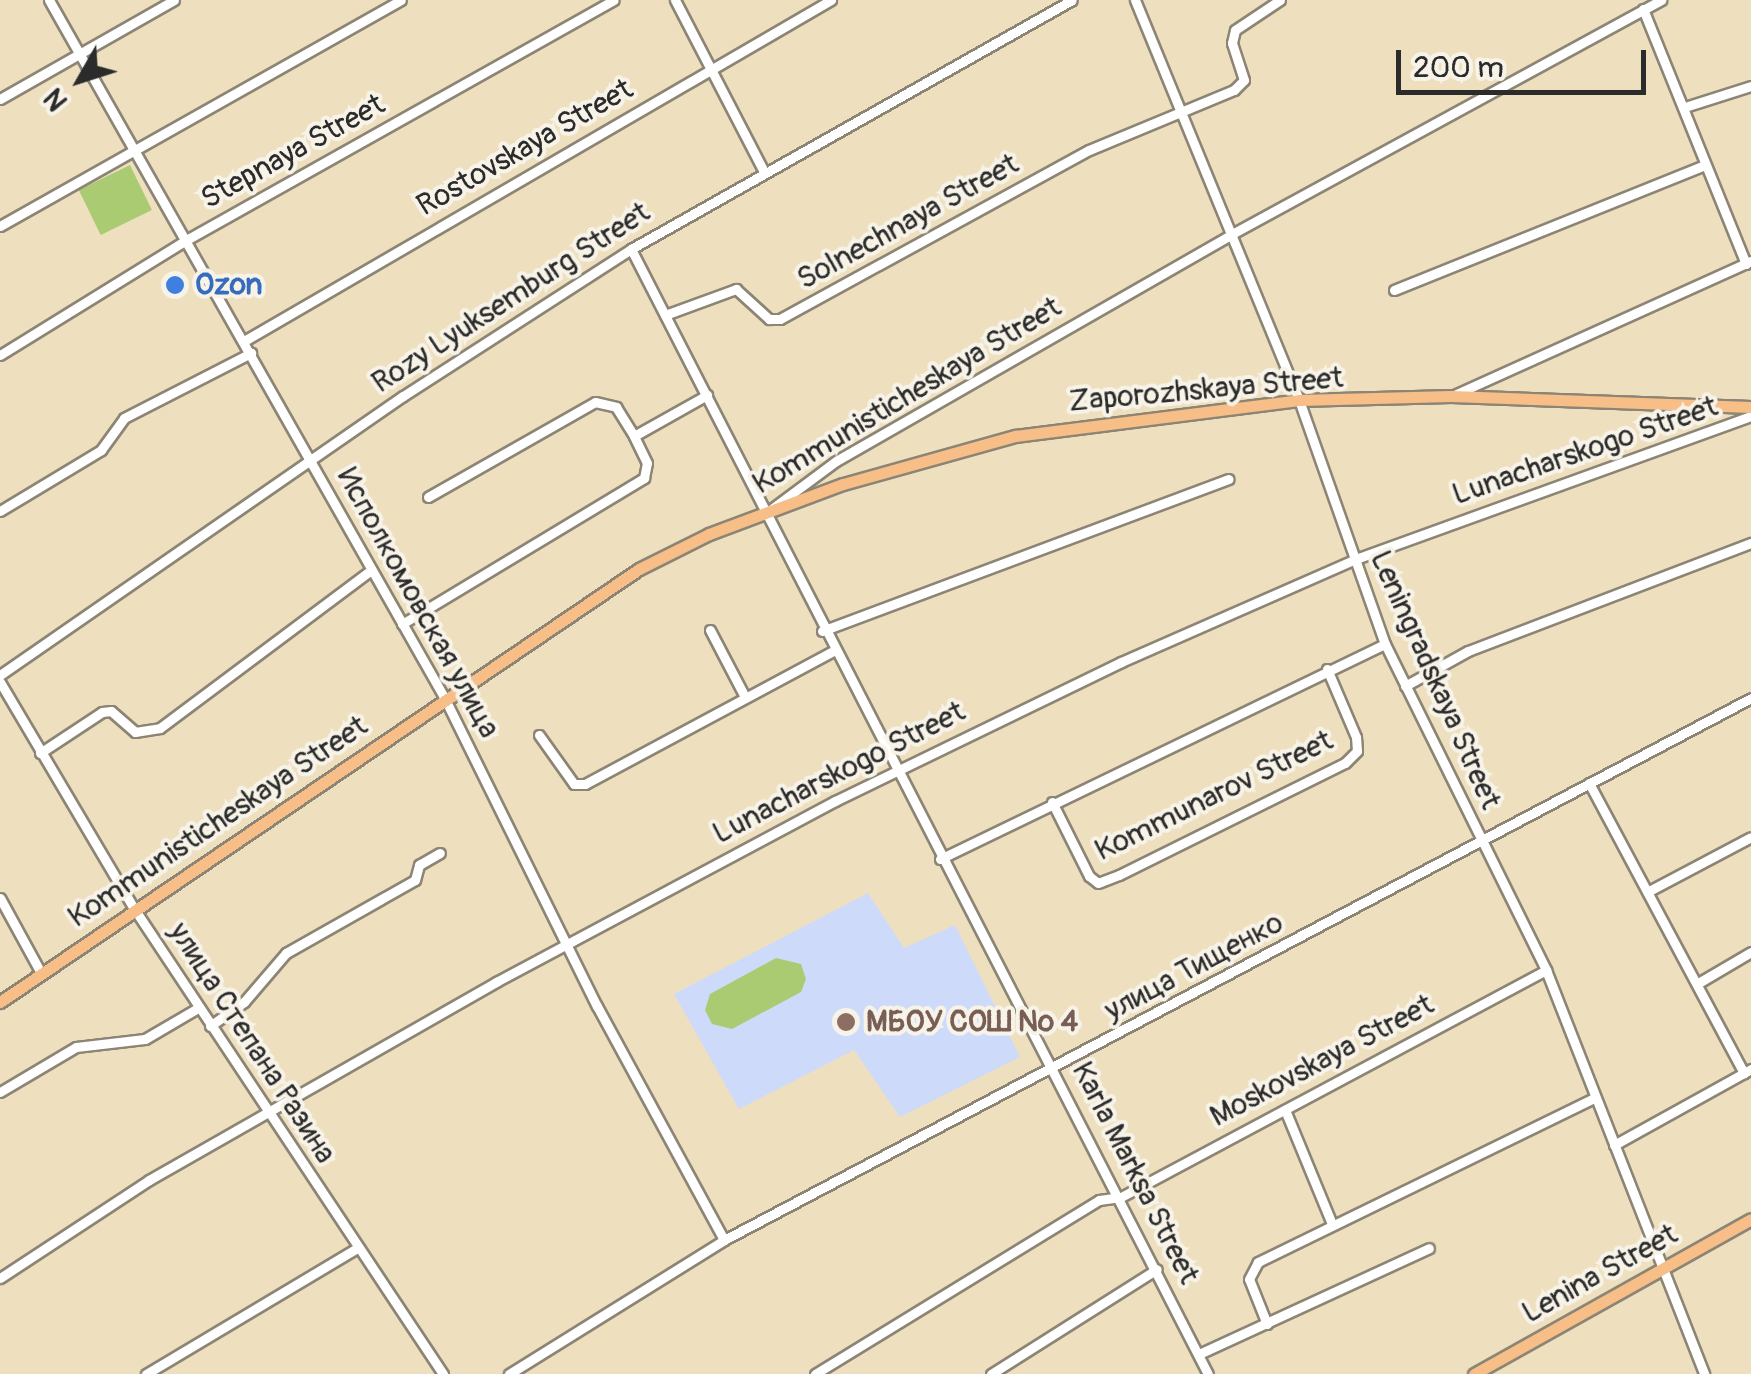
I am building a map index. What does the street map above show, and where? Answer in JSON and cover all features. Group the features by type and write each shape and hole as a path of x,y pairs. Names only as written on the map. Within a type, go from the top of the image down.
{"main road":[{"name":"Zaporozhskaya Street","path":"768,511 1015,436 1299,400 1451,396"},
{"name":"Lunacharskogo Street","path":"1451,396 1751,407"},
{"name":"Kommunisticheskaya Street","path":"0,1002 444,697 640,568 768,511"},
{"name":"Lenina Street","path":"1474,1374 1751,1219"}],"street":[{"name":"Исполкомовская улица","path":"50,0 444,697 724,1240"},
{"path":"0,98 174,0"},
{"path":"0,226 402,0"},
{"name":"Stepnaya Street","path":"0,355 188,239 614,0"},
{"path":"675,0 763,170"},
{"name":"Rostovskaya Street","path":"244,340 830,0"},
{"name":"Rozy Lyuksemburg Street","path":"0,678 310,459 631,249 763,170 1072,0"},
{"name":"Leningradskaya Street","path":"1135,0 1299,400 1386,644 1479,842 1546,970 1704,1374"},
{"path":"1180,113 1244,80 1232,42 1235,30 1280,0"},
{"name":"Kommunisticheskaya Street","path":"768,511 836,461 1232,234 1662,0"},
{"path":"1644,9 1688,106 1704,166 1717,179 1748,263"},
{"path":"1688,106 1751,86"},
{"name":"Solnechnaya Street","path":"664,315 736,289 770,319 780,319 1089,150 1180,113"},
{"path":"1394,290 1704,166"},
{"name":"Karla Marksa Street","path":"631,249 768,511 822,631 1121,1197 1208,1374"},
{"name":"Zaporozhskaya Street","path":"1451,396 1748,263"},
{"path":"0,511 101,450 124,418 251,352"},
{"path":"634,436 707,395"},
{"path":"402,624 644,478 647,463 616,406 595,402 428,497"},
{"name":"Lunacharskogo Street","path":"0,1278 148,1180 569,944 895,773 1353,560 1751,416"},
{"path":"822,631 1228,480"},
{"path":"1404,686 1468,651 1751,543"},
{"path":"40,753 102,712 111,712 135,732 160,728 372,570"},
{"path":"710,630 745,698"},
{"path":"940,860 1052,802 1386,644"},
{"path":"539,735 574,784 584,784 833,651"},
{"name":"Kommunarov Street","path":"1052,802 1090,876 1098,883 1119,875 1345,763 1357,751 1356,737 1327,669"},
{"name":"улица Степана Разина","path":"0,678 40,753 135,910 443,1374"},
{"name":"улица Тищенко","path":"508,1374 724,1240 1055,1071 1751,698"},
{"path":"1589,783 1748,1071 1614,1145"},
{"path":"1649,891 1751,837"},
{"path":"210,1026 244,1002 286,952 416,880 419,865 440,852"},
{"path":"0,898 41,974"},
{"path":"1700,982 1751,952"},
{"name":"Moskovskaya Street","path":"815,1374 1099,1200 1121,1197 1546,970"},
{"path":"0,1092 76,1047 145,1039 198,1008"},
{"path":"1267,1324 1250,1269 1332,1224 1594,1098"},
{"path":"1285,1110 1332,1224"},
{"path":"146,1374 357,1248"},
{"path":"1199,1354 1429,1248"},
{"path":"991,1374 1157,1269"}],"shaded area":[{"name":"МБОУ СОШ № 4","path":"868,893 904,948 955,925 1020,1057 900,1117 854,1050 739,1109 674,994"}],"green space":[{"path":"130,165 152,210 101,235 79,190"},
{"path":"776,958 801,964 806,979 801,992 732,1029 712,1024 705,1010 710,994"}],"place":[{"name":"Ozon","path":"175,285"},
{"name":"МБОУ СОШ № 4","path":"846,1022"}]}
